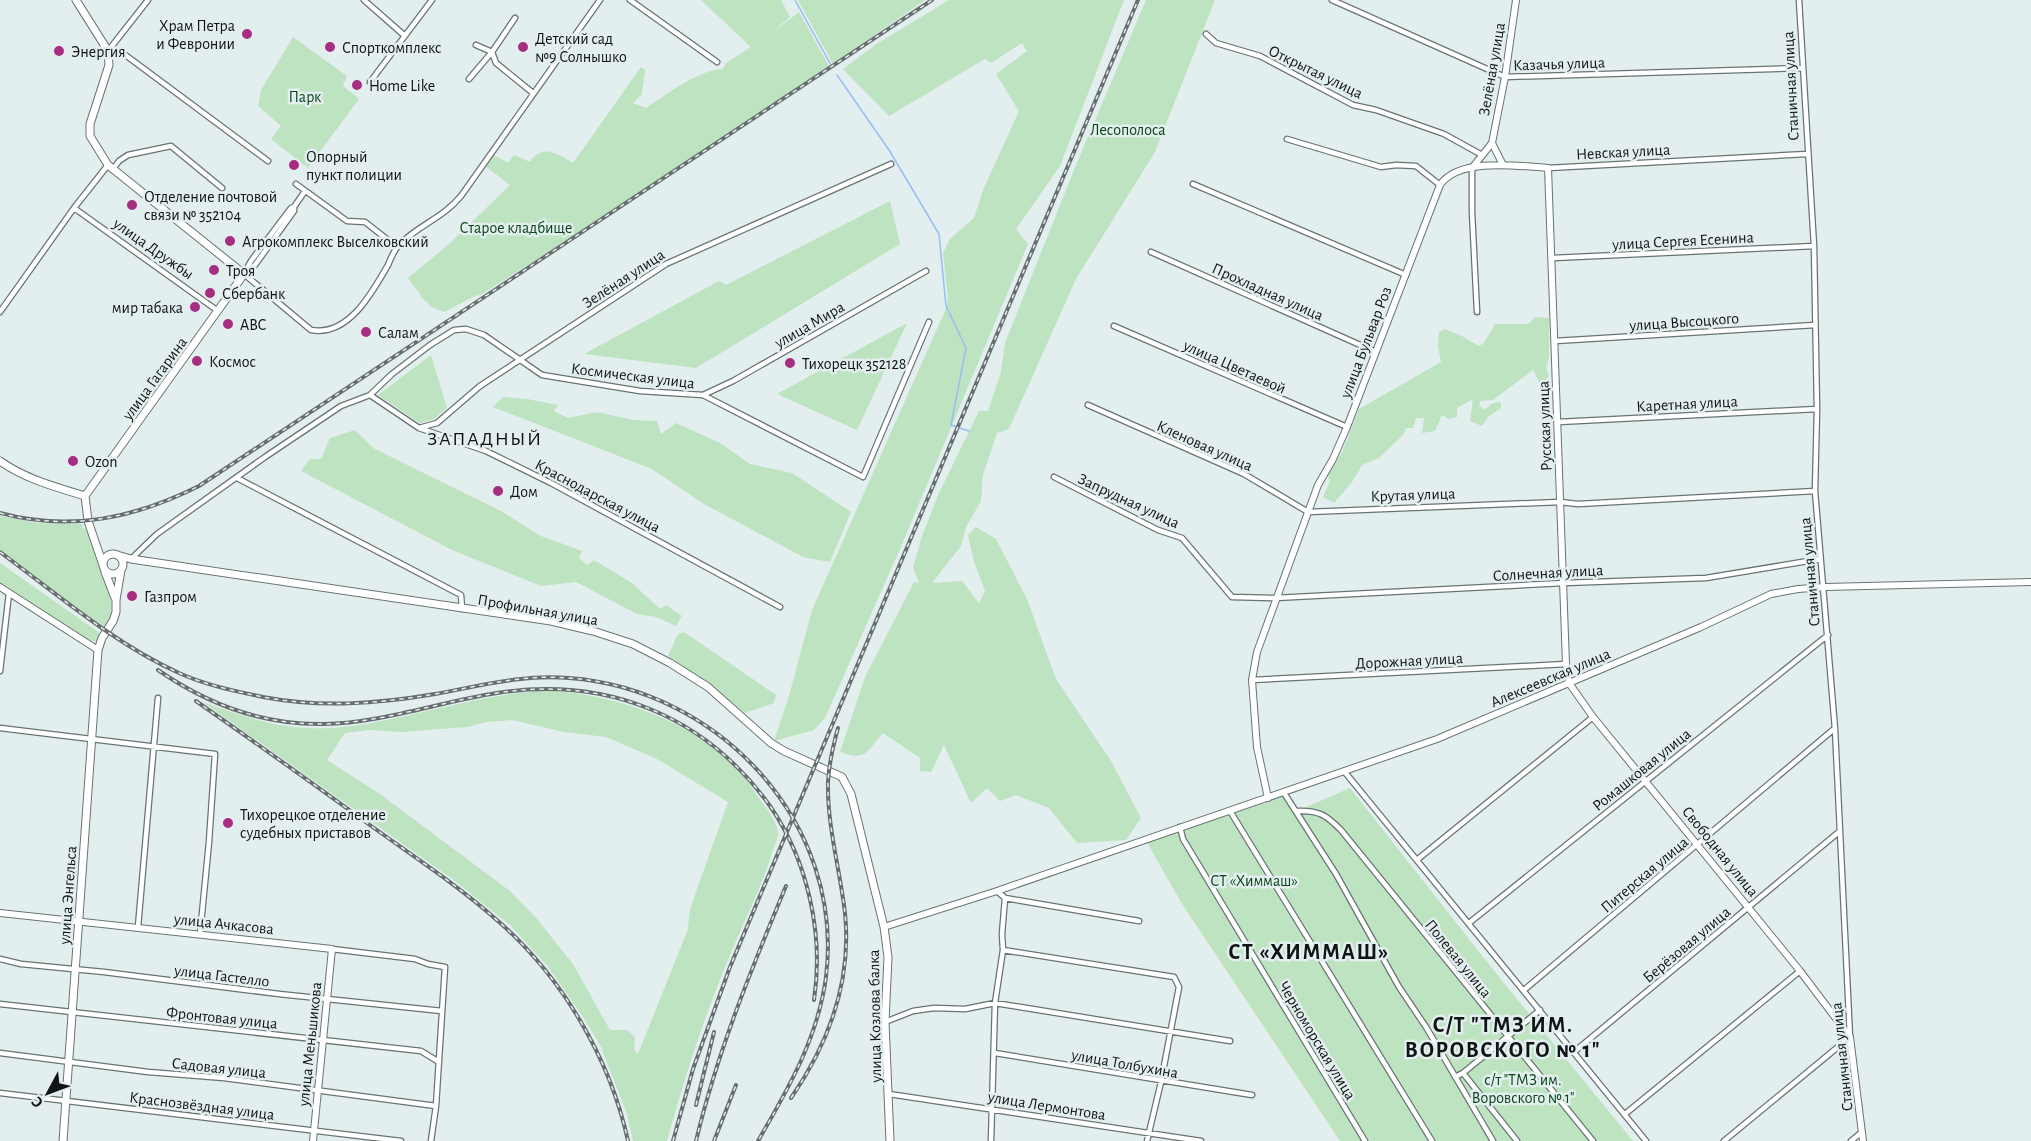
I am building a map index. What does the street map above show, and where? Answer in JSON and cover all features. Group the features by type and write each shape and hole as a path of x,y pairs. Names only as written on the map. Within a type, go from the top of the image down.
{"main road":[{"path":"76,0 108,51"},
{"name":"улица Дружбы","path":"108,51 109,65 90,124 90,136 110,167 244,274"},
{"name":"улица Гагарина","path":"85,496 244,274"},
{"path":"0,461 11,469 85,496 88,521 116,600"},
{"path":"97,546 131,560 462,609"},
{"path":"103,567 106,556 117,555"},
{"path":"98,651 116,612 122,568 122,560 117,555"},
{"path":"103,567 112,574 131,560"},
{"name":"Профильная улица","path":"462,609 551,621 633,644 670,663 708,687 771,743 842,777 848,786"},
{"name":"улица Энгельса","path":"63,1141 98,651"},
{"name":"улица Козлова балка","path":"848,786 884,927 888,968 885,1022 890,1141"}],"street":[{"path":"108,51 148,0"},
{"path":"364,0 405,36"},
{"path":"370,82 432,0"},
{"path":"244,274 311,330 329,329 353,315 366,300 397,247 450,210 600,0"},
{"path":"630,0 717,62"},
{"name":"Казачья улица","path":"1332,0 1505,77 1803,68"},
{"name":"Зелёная улица","path":"1472,168 1491,143 1505,77 1516,0"},
{"name":"Станичная улица","path":"1799,0 1814,246 1817,409 1815,491 1820,559 1825,588 1835,729 1850,1037 1863,1141"},
{"path":"469,79 492,52 515,18"},
{"name":"Открытая улица","path":"1206,34 1216,43 1260,56 1353,105 1376,110 1444,134 1482,155"},
{"path":"476,45 492,52 496,63 533,93"},
{"path":"108,51 120,51 268,161"},
{"path":"1287,140 1381,167 1416,166 1442,182"},
{"path":"1491,143 1503,165"},
{"path":"0,312 74,208 110,167 128,154 171,146 222,188"},
{"name":"Невская улица","path":"1442,182 1466,168 1503,165 1548,168 1807,154"},
{"name":"Зелёная улица","path":"419,428 436,423 480,386 666,264 891,164"},
{"path":"1472,168 1477,312"},
{"name":"Русская улица","path":"1548,168 1566,664 1569,683"},
{"name":"улица Бульвар Роз","path":"1308,512 1317,485 1333,459 1347,427 1442,182"},
{"path":"296,184 347,221 365,222 397,247"},
{"path":"1193,184 1406,275"},
{"name":"улица Гагарина","path":"244,274 257,252 305,191"},
{"name":"улица Дружбы","path":"74,208 219,311"},
{"name":"улица Сергея Есенина","path":"1553,258 1814,246"},
{"name":"Прохладная улица","path":"1151,252 1376,352"},
{"name":"улица Мира","path":"703,395 733,381 926,271"},
{"name":"Космическая улица","path":"370,395 392,374 430,345 454,330 466,329 484,335 542,375 640,391 703,395 863,477 929,322"},
{"name":"улица Высоцкого","path":"1555,341 1815,325"},
{"name":"улица Цветаевой","path":"1114,326 1347,427"},
{"path":"131,560 157,534 237,477 341,406 370,395"},
{"name":"Краснодарская улица","path":"370,395 419,428 486,451 551,483 780,607"},
{"name":"Кленовая улица","path":"1088,405 1244,474 1308,512"},
{"name":"Каретная улица","path":"1557,422 1817,409"},
{"name":"Профильная улица","path":"237,477 461,595 462,609"},
{"name":"Запрудная улица","path":"1054,477 1158,530 1182,538 1232,597 1275,598"},
{"name":"Крутая улица","path":"1308,512 1560,502 1578,504 1815,491"},
{"path":"1268,798 1257,747 1252,680 1257,652 1275,598 1308,512"},
{"name":"Солнечная улица","path":"1275,598 1706,578 1820,559"},
{"name":"Алексеевская улица","path":"884,927 997,891 1437,739 1701,627 1771,594 1798,589 2031,582"},
{"path":"0,587 98,651"},
{"path":"0,671 9,593"},
{"name":"Ромашковая улица","path":"1469,923 1828,635"},
{"name":"Дорожная улица","path":"1252,680 1566,664"},
{"name":"Свободная улица","path":"1569,683 1593,717 1800,971 1850,1037"},
{"path":"138,927 158,698"},
{"path":"1418,859 1593,717"},
{"path":"0,728 215,754 200,934"},
{"name":"Питерская улица","path":"1524,990 1835,729"},
{"path":"1344,771 1646,1141"},
{"path":"1284,793 1336,874 1399,987 1426,1027 1493,1141"},
{"path":"1230,810 1432,1141"},
{"name":"Полевая улица","path":"1297,811 1311,810 1327,816 1341,830 1593,1141"},
{"name":"Черноморская улица","path":"1180,827 1183,840 1365,1141"},
{"name":"Берёзовая улица","path":"1574,1052 1840,831"},
{"path":"997,891 1005,898 1139,921"},
{"path":"991,1141 995,1003 1003,950 1005,898"},
{"name":"улица Ачкасова","path":"0,913 415,958 428,964 444,967 442,1011"},
{"name":"улица Меньшикова","path":"313,1141 332,949"},
{"path":"1003,950 1174,977 1179,987 1147,1141"},
{"name":"улица Гастелло","path":"0,959 21,964 442,1011"},
{"path":"1625,1114 1800,971"},
{"path":"885,1022 913,1011 934,1008 965,1010 995,1003 1230,1041"},
{"name":"Фронтовая улица","path":"0,1004 421,1051 439,1062"},
{"path":"1455,1077 1463,1073 1540,1010"},
{"path":"431,1141 436,1106 442,1011"},
{"path":"1724,1141 1850,1037"},
{"name":"Садовая улица","path":"0,1053 148,1072 224,1078 436,1106"},
{"name":"улица Толбухина","path":"995,1053 1161,1082 1252,1095"},
{"path":"1463,1073 1517,1141"},
{"name":"Краснозвёздная улица","path":"0,1093 401,1141"},
{"name":"улица Лермонтова","path":"889,1094 1201,1141"},
{"path":"1851,1141 1862,1132"}],"green space":[{"name":"Старое кладбище","path":"701,0 781,0 790,17 769,35 799,12 829,66 584,230 480,295 444,312 429,306 408,278 448,245 510,185 485,166 494,155 508,163 514,155 530,162 540,153 551,152 573,163 641,67 645,70 642,94 633,103 646,108 693,78 713,70 723,69 726,63 751,47"},
{"path":"798,0 925,0 833,64"},
{"path":"949,0 1124,0 1060,166 1016,229 1028,244 900,549 825,718 814,730 774,741 789,696 812,610 945,311 948,300 943,253 950,239 974,218 983,190 1019,111 996,74 1027,51 1022,43 991,63 985,59 889,116 843,69 875,45"},
{"name":"Лесополоса","path":"1146,0 1215,0 1155,152 1076,279 1009,429 997,433 983,475 981,501 966,527 961,546 932,583 962,581 979,603 985,591 974,562 968,535 976,527 996,539 1027,599 1056,679 1111,761 1141,818 1126,840 1077,843 1049,808 1016,795 1000,801 987,788 971,803 944,745 931,772 920,771 920,758 883,733 869,750 861,755 840,752 865,677 914,582 919,583 913,568 922,536 939,493 979,411 988,411 1001,372 1005,343 1074,170"},
{"name":"Парк","path":"293,37 347,76 343,86 359,99 308,168 271,139 281,126 258,106 261,90"},
{"path":"890,201 900,244 696,368 584,354 719,281 726,285"},
{"path":"1535,317 1549,318 1549,359 1546,367 1549,376 1541,386 1533,370 1493,400 1481,401 1479,405 1484,410 1493,403 1501,402 1501,408 1488,417 1482,426 1470,421 1473,399 1457,408 1457,417 1449,419 1442,415 1435,431 1422,433 1424,418 1416,418 1413,428 1406,428 1403,435 1379,458 1362,465 1352,482 1334,503 1323,497 1330,481 1328,475 1342,452 1359,409 1441,362 1438,346 1439,332 1445,329 1479,346 1484,343 1495,324 1529,324"},
{"path":"907,323 857,430 777,394"},
{"path":"431,355 447,408 434,419 420,423 378,395"},
{"path":"503,397 558,405 554,411 568,418 597,412 633,420 657,421 661,434 676,423 720,443 750,464 792,473 851,512 830,562 803,557 704,504 652,469 493,407"},
{"path":"355,430 373,448 501,511 541,536 582,551 579,558 587,565 594,560 632,583 660,609 666,605 682,616 676,626 656,617 637,614 576,582 541,586 452,550 301,471 310,459 321,459 330,438"},
{"path":"0,516 36,523 82,524 83,529 87,528 110,592 110,617 105,628 0,550"},
{"path":"0,563 101,634 97,642 88,640 0,583"},
{"path":"684,632 776,695 774,703 745,713 668,656 678,634"},
{"path":"540,690 602,698 663,718 691,733 717,751 740,773 768,810 777,829 777,839 763,880 705,1019 667,1141 633,1141 627,1114 601,1047 549,968 511,926 455,881 203,702 266,722 292,727 324,728 380,721 475,700","holes":["512,720 564,732 606,737 657,759 728,802 690,909 688,929 638,1054 634,1050 635,1037 627,1030 610,1030 573,964 537,919 510,891 380,794 327,760 345,733 369,730 401,732 467,727 486,722"]},
{"path":"1350,788 1495,972 1633,1141 1340,1141 1182,904 1145,839 1284,793 1297,811"}],"waterway":[{"path":"795,0 831,65"},
{"path":"837,75 889,150 939,234 946,306 966,348 951,425 969,431"}],"railway":[{"path":"0,513 26,519 52,521 102,519 151,506 199,486 932,0"},
{"path":"673,1141 693,1069 730,967 1138,0"},
{"path":"0,552 132,648 179,673 220,687 263,697 327,704 413,697 518,679 569,678 624,688 675,708 721,737 761,774 793,818 815,867 827,920 826,977 816,1021 791,1082 758,1141"},
{"path":"158,670 216,702 236,710 279,721 345,723 497,693 537,689 576,691 614,697 650,709 684,726 715,748 744,774 770,806 794,850 810,899 814,925 817,950 814,1000"},
{"path":"196,701 453,885 483,908 521,943 563,993 596,1050 620,1110 628,1141"},
{"path":"791,1098 805,1077 827,1033 841,987 845,963 845,913 828,798 829,768 838,728"},
{"path":"696,1141 724,1044 786,886"},
{"path":"696,1105 714,1032"},
{"path":"714,1141 736,1085"}],"place":[{"name":"Храм Петра и Февронии","path":"247,34"},
{"name":"Спорткомплекс","path":"330,47"},
{"name":"Детский сад №9 Солнышко","path":"523,47"},
{"name":"Энергия","path":"59,51"},
{"name":"Home Like","path":"357,85"},
{"name":"Опорный пункт полиции","path":"294,165"},
{"name":"Отделение почтовой связи № 352104","path":"132,205"},
{"name":"Агрокомплекс Выселковский","path":"230,241"},
{"name":"Троя","path":"214,270"},
{"name":"Сбербанк","path":"210,293"},
{"name":"мир табака","path":"195,307"},
{"name":"ABC","path":"228,324"},
{"name":"Салам","path":"366,332"},
{"name":"Космос","path":"197,361"},
{"name":"Тихорецк 352128","path":"790,363"},
{"name":"Ozon","path":"73,461"},
{"name":"Дом","path":"498,491"},
{"name":"Газпром","path":"132,596"},
{"name":"Тихорецкое отделение судебных приставов","path":"228,823"}],"district":[{"name":"ЗАПАДНЫЙ","path":"485,438"},
{"name":"СТ «ХИММАШ»","path":"1309,951"},
{"name":"С/Т \"ТМЗ ИМ. ВОРОВСКОГО № 1\"","path":"1503,1036"}],"park label":[{"name":"СТ «Химмаш»","path":"1254,880"},
{"name":"с/т \"ТМЗ им. Воровского № 1\"","path":"1523,1088"}]}
